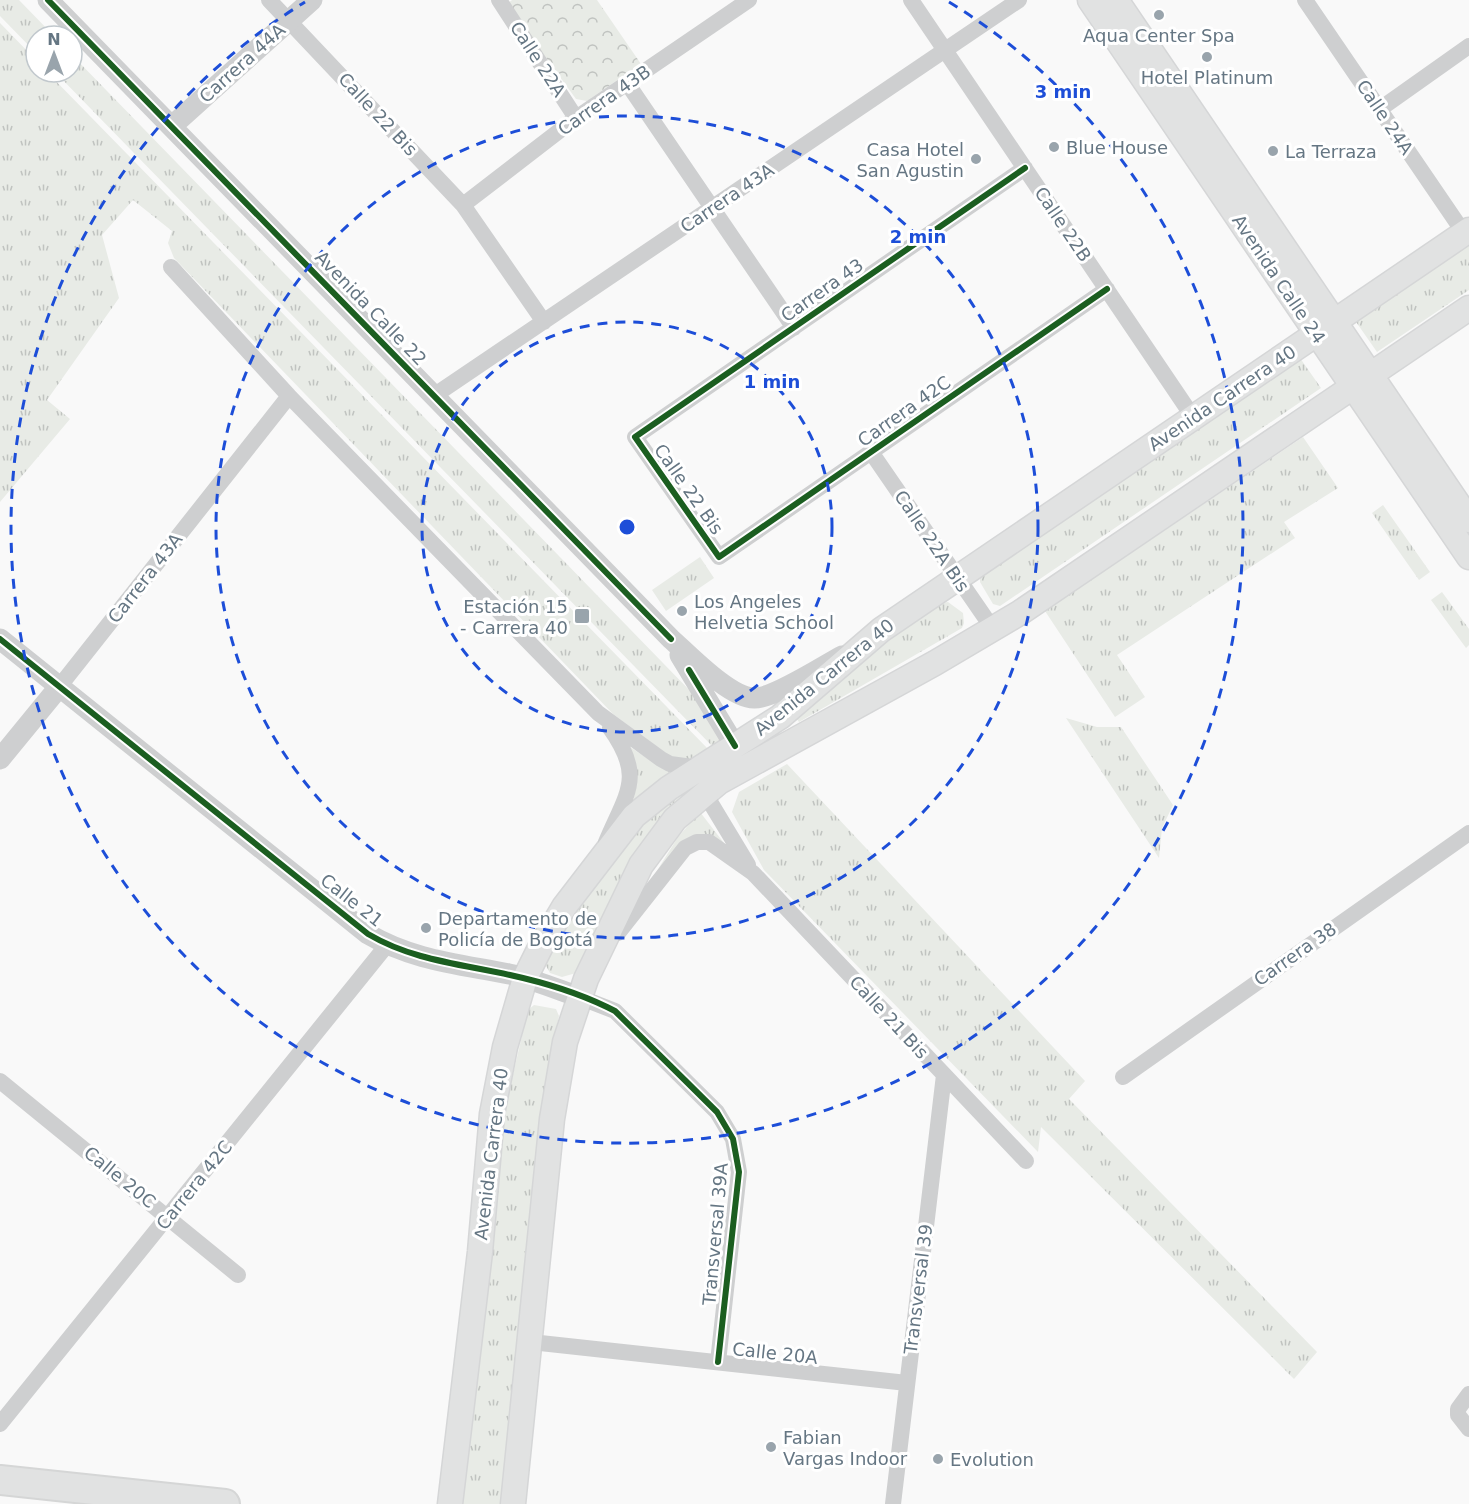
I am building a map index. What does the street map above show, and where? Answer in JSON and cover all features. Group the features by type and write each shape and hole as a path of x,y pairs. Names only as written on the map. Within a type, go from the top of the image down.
{"highway":[{"path":"0,1480 225,1504"}],"main road":[{"name":"Avenida Calle 24","path":"1090,0 1326,327"},
{"name":"Avenida Calle 24","path":"1116,0 1362,380 1469,557"},
{"name":"Avenida Carrera 40","path":"450,1504 480,1252 492,1114 500,1069 525,978 554,923 634,816 700,768 780,717 863,645 957,578 1467,232"},
{"name":"Avenida Carrera 40","path":"513,1504 552,1119 565,1042 583,988 641,865 675,819 704,792 789,741 993,629 1469,308"},
{"name":"Avenida Calle 24","path":"1362,380 1469,520"}],"street":[{"name":"Avenida Calle 22","path":"48,0 671,639 734,691 752,699 773,693 863,645"},
{"name":"Calle 22 Bis","path":"269,0 463,205 544,322"},
{"name":"Carrera 44A","path":"172,126 312,0"},
{"name":"Calle 22A","path":"499,0 576,118"},
{"name":"Carrera 43B","path":"463,205 576,118 749,0"},
{"name":"Calle 22B","path":"911,0 1193,417"},
{"name":"Carrera 43A","path":"435,395 1019,0"},
{"name":"Calle 24A","path":"1305,0 1467,232"},
{"path":"1380,109 1469,46"},
{"path":"627,83 794,328"},
{"name":"Carrera 43","path":"635,437 1025,168"},
{"path":"171,267 289,396 598,713 625,750 631,769 625,796 598,862"},
{"name":"Carrera 42C","path":"718,557 1107,289"},
{"name":"Carrera 43A","path":"0,759 289,396"},
{"name":"Calle 22 Bis","path":"635,437 718,557"},
{"name":"Calle 22A Bis","path":"871,452 993,629"},
{"name":"Calle 21","path":"0,639 368,934 387,945 440,962 583,988 615,1011 717,1112"},
{"name":"Avenida Calle 22","path":"671,639 735,746"},
{"path":"598,713 670,764 700,768"},
{"name":"Calle 21 Bis","path":"704,792 753,873"},
{"name":"Carrera 38","path":"1123,1077 1469,833"},
{"name":"Calle 21 Bis","path":"583,988 631,914 685,848 697,842 709,842 753,873 1026,1161"},
{"name":"Carrera 42C","path":"0,1424 387,945"},
{"name":"Transversal 39","path":"893,1504 944,1075"},
{"name":"Calle 20C","path":"0,1080 238,1275"},
{"name":"Transversal 39A","path":"717,1112 733,1139 739,1172 718,1362"},
{"name":"Calle 20A","path":"531,1342 908,1383"},
{"path":"1466,1396 1458,1409 1458,1415 1469,1429"}],"green space":[{"path":"0,0 19,0 42,24 24,24 24,41 0,16"},
{"path":"512,0 597,0 641,64 587,101 576,99 507,4"},
{"path":"0,23 24,48 24,84 59,84 710,751 693,764 679,763 613,714 174,258 168,243 172,231 133,200 102,235 119,298 47,400 70,419 0,502"},
{"path":"84,67 698,699 721,730 720,744 714,748 67,84 84,84"},
{"path":"1469,241 1469,290 1377,352 1354,319"},
{"path":"1300,358 1321,388 1000,606 993,604 980,582 981,575"},
{"path":"1303,437 1338,488 1284,522 1295,538 1117,655 1145,697 1115,717 1045,611"},
{"path":"1383,505 1430,572 1419,580 1372,513"},
{"path":"700,557 714,578 666,611 652,590"},
{"path":"1442,592 1469,629 1469,645 1466,648 1431,600"},
{"path":"948,602 963,613 962,628 799,722 796,718 894,634 915,618"},
{"path":"1066,718 1097,727 1121,727 1173,805 1162,828 1159,858"},
{"path":"630,747 656,764 677,772 631,807 637,777"},
{"path":"787,764 1085,1081 1069,1099 1317,1352 1294,1379 1041,1127 1038,1152 764,870 732,812 739,792"},
{"path":"705,774 708,777 641,847 617,886 576,973 562,977 550,973 545,964 546,958 594,883 635,830"},
{"path":"700,812 734,856 704,838 650,882 678,837"},
{"path":"534,1005 556,1009 559,1016 551,1054 504,1472 504,1504 461,1504 504,1113 528,1010"}],"cycle path":[{"path":"48,0 671,639"},
{"path":"1025,168 635,437 719,557 1107,289"},
{"path":"0,639 368,934 402,950 547,985 584,997 615,1011 717,1112 733,1139 739,1172 718,1362"},
{"path":"689,670 735,746"}],"place":[{"name":"Aqua Center Spa","path":"1159,15"},
{"name":"Hotel Platinum","path":"1207,57"},
{"name":"Blue House","path":"1054,147"},
{"name":"La Terraza","path":"1273,151"},
{"name":"Casa Hotel San Agustin","path":"976,159"},
{"name":"Los Angeles Helvetia School","path":"682,611"},
{"name":"Estación 15 - Carrera 40","path":"582,616"},
{"name":"Departamento de Policía de Bogotá","path":"426,928"},
{"name":"Fabian Vargas Indoor","path":"771,1447"},
{"name":"Evolution","path":"938,1459"}]}
